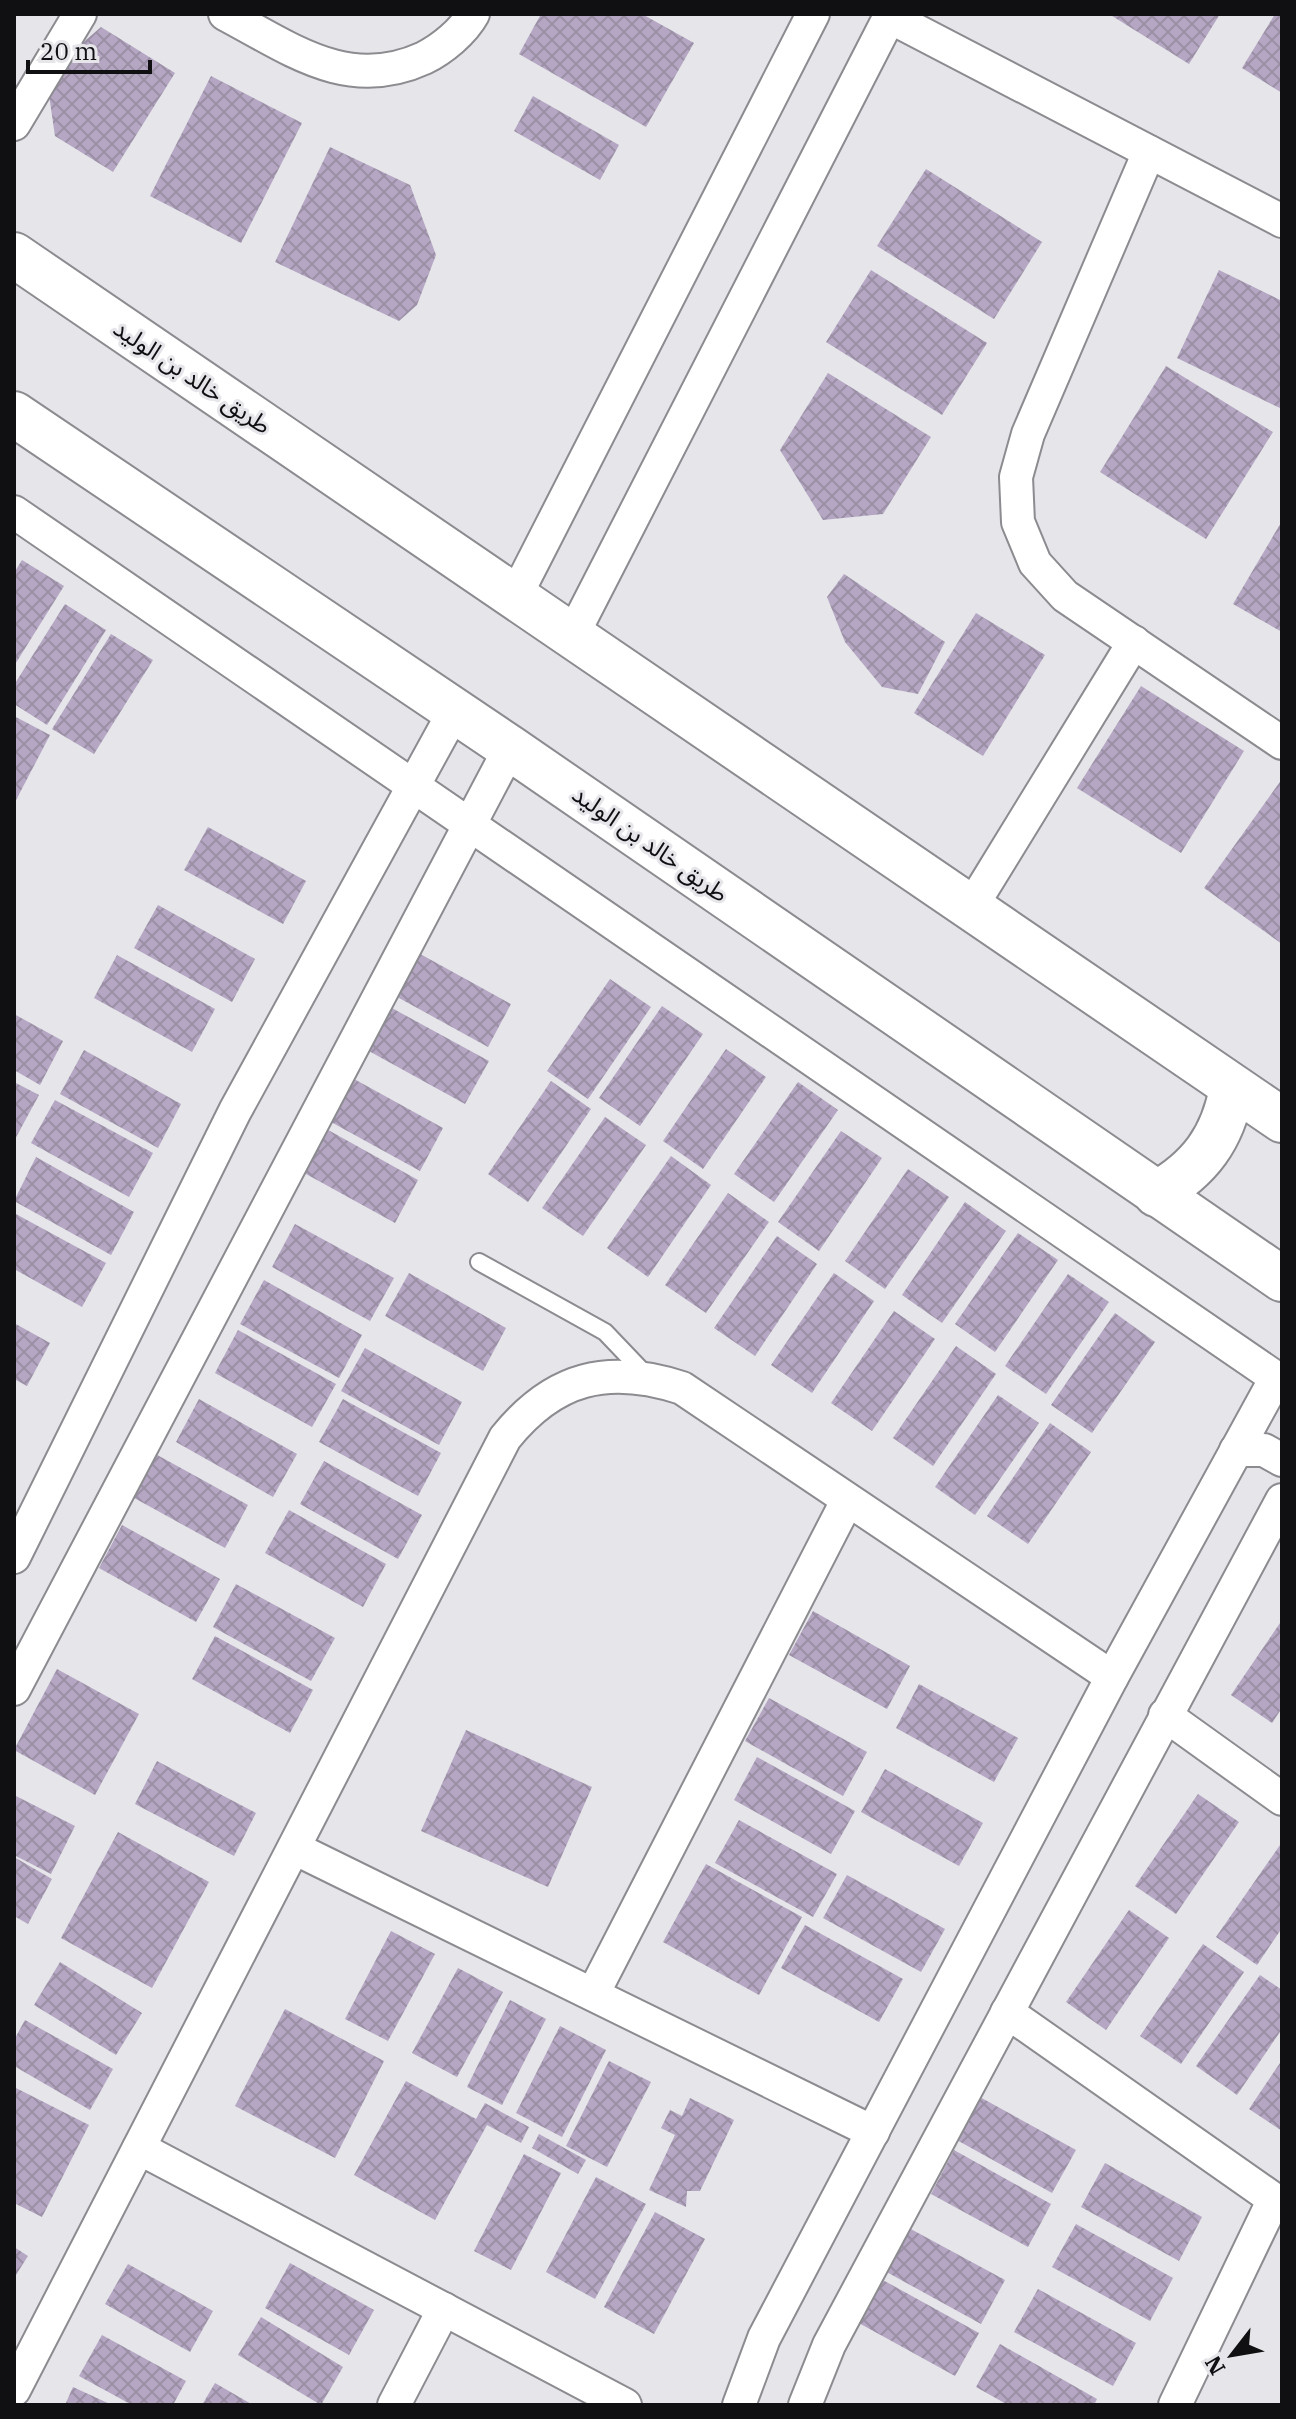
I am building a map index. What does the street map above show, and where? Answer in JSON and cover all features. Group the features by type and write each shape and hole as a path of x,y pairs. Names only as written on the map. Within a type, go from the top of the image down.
{"street":[{"path":"14,124 80,14"},
{"path":"225,14 313,61 355,73 399,70 438,51 473,14"},
{"path":"515,597 813,14"},
{"path":"572,636 890,16 1282,221"},
{"path":"1149,152 1028,434 1016,477 1018,522 1035,563 1065,596 1282,743"},
{"name":"طريق خالد بن الوليد","path":"21,271 515,597 1282,1120"},
{"name":"طريق خالد بن الوليد","path":"14,414 455,710 1282,1279"},
{"path":"14,512 1279,1380 1236,1450 1112,1677 764,2338 739,2405"},
{"path":"970,909 1134,642"},
{"path":"14,1557 235,1111 455,710"},
{"path":"14,1689 510,748"},
{"path":"1156,1194 1200,1162 1227,1114 1232,1088"},
{"path":"14,2390 505,1438 525,1413 551,1394 581,1381 612,1376 648,1377 682,1388 1112,1677"},
{"path":"1236,1450 1264,1450 1282,1460"},
{"path":"805,2405 829,2345 1282,1500"},
{"path":"593,1994 847,1501"},
{"path":"1165,1715 1282,1799"},
{"path":"294,1848 873,2132"},
{"path":"1007,2012 1278,2202 1175,2405"},
{"path":"139,2148 625,2405"},
{"path":"394,2405 444,2309"}],"lane":[{"path":"479,1262 605,1332 648,1377"}],"building":[{"path":"541,14 642,14 694,43 646,127 519,54"},
{"path":"1109,14 1220,14 1189,64"},
{"path":"1275,14 1282,14 1282,93 1242,68"},
{"path":"101,27 175,73 113,172 55,136 49,95 79,46"},
{"path":"211,76 302,123 241,243 150,196"},
{"path":"533,96 619,145 600,180 514,131"},
{"path":"330,147 410,185 436,255 417,305 399,321 275,262"},
{"path":"926,169 1042,242 994,319 877,246"},
{"path":"871,270 987,343 942,415 826,342"},
{"path":"1219,270 1282,301 1282,409 1177,358"},
{"path":"1166,366 1273,432 1206,539 1100,472"},
{"path":"828,373 931,437 883,514 823,520 780,450"},
{"path":"1282,521 1282,632 1233,604"},
{"path":"22,560 64,586 14,666 14,573"},
{"path":"844,574 945,642 918,694 882,687 845,642 827,597"},
{"path":"65,604 106,630 47,725 14,704 14,685"},
{"path":"976,613 1045,655 983,756 914,713"},
{"path":"111,634 153,660 94,754 52,729"},
{"path":"1141,686 1244,751 1181,853 1077,788"},
{"path":"14,716 50,735 14,804"},
{"path":"1282,779 1282,944 1204,888"},
{"path":"208,827 306,881 283,924 184,870"},
{"path":"158,905 255,959 232,1002 134,948"},
{"path":"413,950 511,1004 488,1047 390,993"},
{"path":"117,955 215,1009 192,1052 94,998"},
{"path":"610,979 651,1007 588,1099 547,1071"},
{"path":"662,1006 703,1034 640,1126 599,1098"},
{"path":"390,1007 489,1061 465,1104 367,1050"},
{"path":"14,1014 63,1041 40,1085 14,1070"},
{"path":"726,1049 766,1077 703,1169 663,1141"},
{"path":"84,1050 181,1104 158,1148 60,1094"},
{"path":"345,1074 443,1128 420,1171 322,1117"},
{"path":"551,1081 591,1109 528,1202 488,1174"},
{"path":"14,1082 39,1095 14,1141"},
{"path":"798,1082 838,1110 774,1202 734,1174"},
{"path":"55,1100 153,1153 129,1197 31,1143"},
{"path":"605,1117 646,1145 583,1236 542,1208"},
{"path":"321,1126 418,1180 395,1223 297,1169"},
{"path":"841,1131 882,1158 819,1251 778,1222"},
{"path":"671,1156 711,1185 648,1277 607,1248"},
{"path":"36,1157 134,1212 111,1255 14,1201"},
{"path":"908,1169 949,1197 885,1289 845,1261"},
{"path":"728,1193 769,1222 706,1313 665,1285"},
{"path":"965,1202 1006,1231 942,1323 902,1295"},
{"path":"14,1213 106,1263 82,1307 14,1269"},
{"path":"295,1224 394,1278 370,1321 272,1267"},
{"path":"1018,1233 1058,1260 995,1352 955,1324"},
{"path":"777,1236 817,1264 755,1356 714,1328"},
{"path":"409,1273 506,1328 483,1371 385,1316"},
{"path":"834,1273 874,1301 812,1393 771,1365"},
{"path":"1068,1274 1109,1302 1046,1394 1005,1366"},
{"path":"264,1280 362,1335 339,1378 240,1324"},
{"path":"894,1311 935,1339 872,1431 831,1403"},
{"path":"1115,1313 1155,1342 1092,1433 1051,1405"},
{"path":"14,1323 50,1343 27,1386 14,1379"},
{"path":"238,1330 336,1384 312,1427 215,1373"},
{"path":"956,1346 996,1374 933,1466 893,1438"},
{"path":"365,1348 462,1402 439,1445 341,1391"},
{"path":"998,1395 1039,1423 975,1515 935,1487"},
{"path":"199,1399 297,1454 273,1497 176,1442"},
{"path":"343,1399 441,1453 418,1496 319,1442"},
{"path":"1050,1423 1091,1452 1028,1544 987,1516"},
{"path":"150,1451 248,1505 225,1548 127,1494"},
{"path":"324,1461 422,1515 398,1559 300,1504"},
{"path":"289,1510 386,1564 363,1607 265,1553"},
{"path":"122,1525 220,1579 196,1622 99,1568"},
{"path":"236,1584 335,1638 311,1681 213,1627"},
{"path":"813,1611 910,1666 887,1709 789,1655"},
{"path":"1282,1620 1282,1708 1272,1723 1231,1695"},
{"path":"215,1636 313,1690 290,1733 192,1679"},
{"path":"57,1669 139,1714 95,1795 14,1750"},
{"path":"919,1684 1018,1738 994,1782 896,1728"},
{"path":"769,1698 867,1752 843,1796 745,1741"},
{"path":"466,1730 592,1787 548,1887 421,1831"},
{"path":"757,1757 855,1811 831,1854 734,1800"},
{"path":"157,1761 256,1813 234,1856 135,1804"},
{"path":"885,1769 983,1823 959,1866 861,1812"},
{"path":"1198,1794 1239,1822 1176,1914 1135,1886"},
{"path":"14,1795 75,1826 51,1874 14,1855"},
{"path":"739,1820 837,1874 813,1917 715,1863"},
{"path":"118,1832 209,1882 152,1988 61,1938"},
{"path":"1280,1845 1282,1928 1257,1965 1216,1937"},
{"path":"14,1857 52,1879 28,1924 14,1916"},
{"path":"706,1864 802,1917 759,1995 663,1942"},
{"path":"847,1875 945,1929 921,1972 823,1918"},
{"path":"1129,1910 1169,1938 1106,2030 1066,2002"},
{"path":"805,1925 903,1979 879,2022 781,1968"},
{"path":"391,1931 435,1954 388,2041 345,2019"},
{"path":"1203,1944 1244,1972 1181,2064 1140,2036"},
{"path":"60,1962 142,2013 116,2055 34,2005"},
{"path":"458,1968 503,1992 457,2077 412,2053"},
{"path":"1260,1975 1282,1990 1282,2029 1237,2095 1196,2066"},
{"path":"510,2000 546,2019 502,2105 467,2087"},
{"path":"285,2009 384,2061 335,2158 235,2106"},
{"path":"25,2020 113,2069 90,2110 14,2066 14,2040"},
{"path":"560,2026 606,2050 562,2137 516,2113"},
{"path":"1282,2060 1282,2131 1249,2109"},
{"path":"609,2061 651,2082 607,2167 566,2146"},
{"path":"406,2081 476,2119 485,2103 529,2127 521,2143 487,2125 435,2220 354,2175"},
{"path":"14,2087 89,2125 42,2217 14,2203"},
{"path":"978,2096 1076,2150 1052,2193 955,2139"},
{"path":"690,2098 734,2120 700,2191 687,2191 686,2207 649,2190 675,2135 661,2128 670,2110 682,2116"},
{"path":"539,2134 586,2160 578,2174 532,2148"},
{"path":"954,2150 1051,2204 1028,2247 931,2194"},
{"path":"524,2154 561,2173 511,2270 474,2251"},
{"path":"1105,2163 1202,2217 1179,2261 1081,2207"},
{"path":"596,2177 646,2204 595,2299 546,2272"},
{"path":"655,2212 705,2239 654,2334 604,2307"},
{"path":"1076,2224 1173,2278 1150,2321 1052,2267"},
{"path":"907,2227 1005,2280 981,2324 883,2270"},
{"path":"14,2247 28,2256 14,2278"},
{"path":"290,2263 374,2310 349,2355 265,2308"},
{"path":"128,2264 213,2311 190,2352 105,2304"},
{"path":"881,2279 979,2333 955,2376 857,2322"},
{"path":"1038,2289 1136,2343 1113,2386 1014,2332"},
{"path":"261,2317 343,2367 321,2405 238,2355"},
{"path":"102,2335 186,2381 173,2405 132,2405 79,2376"},
{"path":"1000,2344 1097,2399 1094,2405 1008,2405 976,2387"},
{"path":"215,2383 253,2405 202,2405"},
{"path":"73,2387 112,2405 65,2405"}]}
